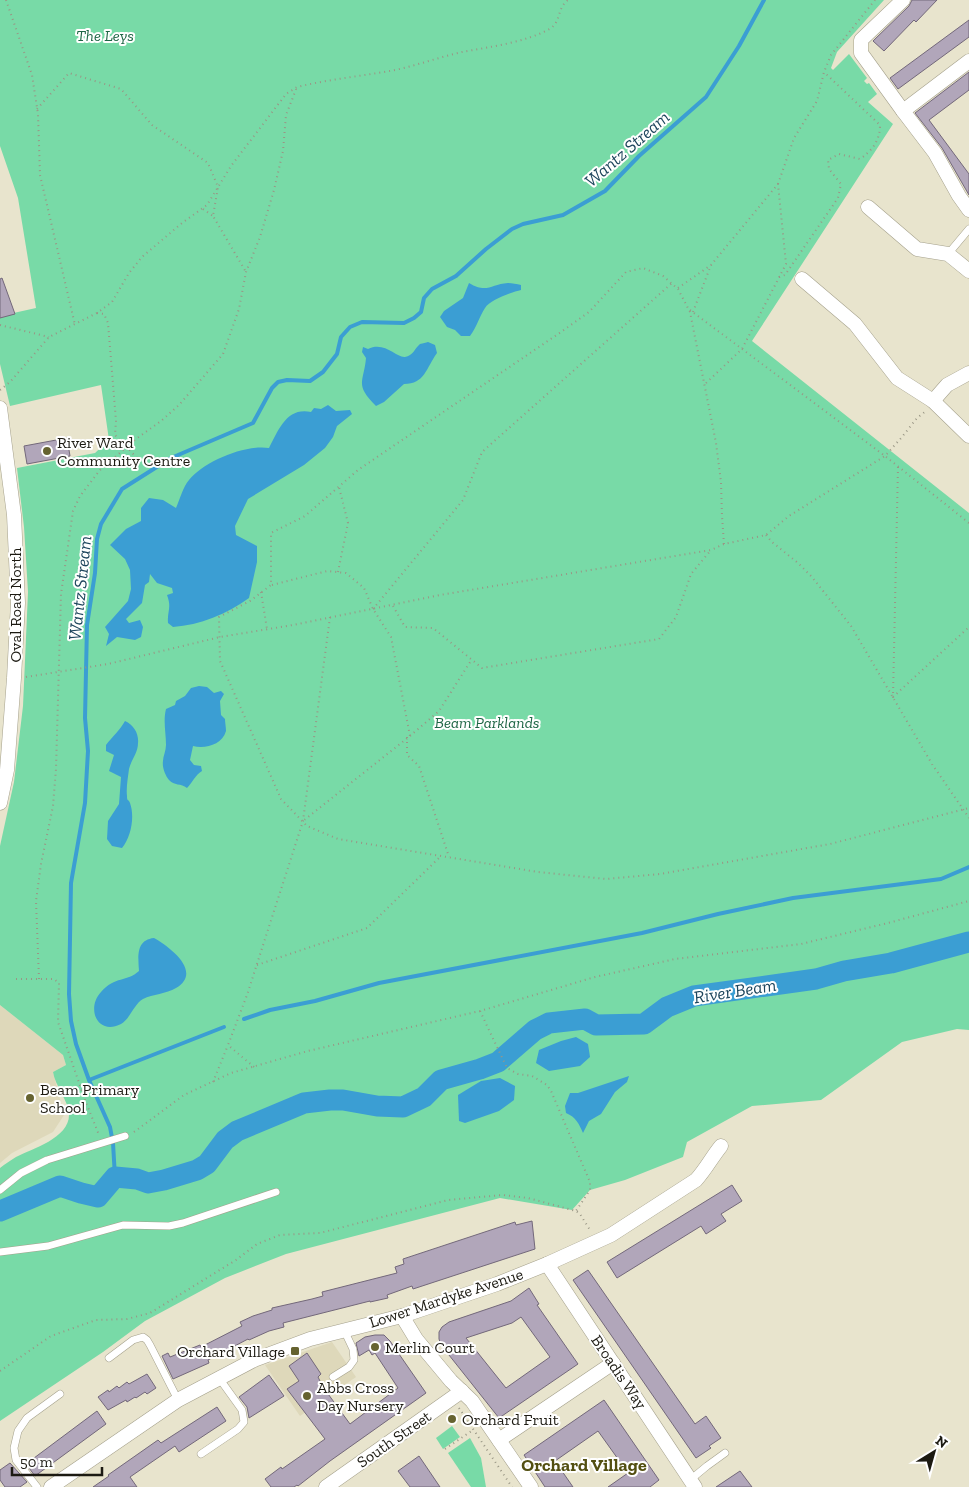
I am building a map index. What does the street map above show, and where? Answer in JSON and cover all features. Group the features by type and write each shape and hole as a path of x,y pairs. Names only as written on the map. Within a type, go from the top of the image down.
{"street":[{"path":"903,0 861,40 861,53 935,154 958,196 969,209"},
{"path":"903,111 969,61"},
{"path":"868,207 917,249 948,254 969,271"},
{"path":"802,279 855,324 897,378 933,401 969,436"},
{"path":"933,401 946,385 969,374"},
{"name":"Oval Road North","path":"0,408 6,491 14,515 18,603 7,770 0,803"},
{"name":"Lower Mardyke Avenue","path":"51,1487 178,1400 254,1360 286,1347 402,1316 496,1284 611,1235 696,1180 721,1146"},
{"name":"Broadis Way","path":"546,1264 613,1363 689,1485"},
{"path":"402,1316 416,1339 451,1381 457,1395 472,1401 531,1487"},
{"path":"499,1440 613,1363"},
{"name":"South Street","path":"326,1487 457,1395"}],"lane":[{"path":"948,254 969,229"},
{"path":"0,1190 21,1172 47,1160 125,1136"},
{"path":"0,1252 48,1246 123,1225 169,1226 183,1223 276,1192"},
{"path":"333,1377 348,1367 354,1360 353,1348 344,1330"},
{"path":"109,1358 133,1340 143,1337 150,1345 178,1400"},
{"path":"201,1454 238,1429 244,1422 242,1410 219,1378"},
{"path":"37,1487 16,1460 14,1448 18,1432 27,1418 60,1394"},
{"path":"689,1485 707,1466 725,1454"}],"path":[{"path":"6,0 32,75 37,109 40,175 75,325"},
{"path":"0,390 10,382 49,337 97,313 112,302 129,273 142,257 182,223 207,205 231,166 286,94 297,87 396,70 461,53 506,44 542,32 553,27 558,20 559,9 568,0"},
{"path":"678,289 711,265 778,184 794,138 817,101 824,72 831,55 875,0"},
{"path":"779,277 785,275 838,198 841,184 829,169 828,160 839,154 860,160 870,153 880,136 880,125 824,72"},
{"path":"37,109 69,73 121,88 152,125 208,163 218,187 214,216"},
{"path":"39,979 36,901 56,778 61,594 73,511 80,496 100,470 161,422 223,354 239,309 246,272 260,237 274,190 283,151 286,115 297,87"},
{"path":"705,384 742,349 786,264 778,184"},
{"path":"202,208 214,216 246,272"},
{"path":"693,312 711,265"},
{"path":"271,585 271,533 305,516 358,470 589,312 626,272 643,268 663,276 672,283 678,289 688,308 705,384 721,482 724,544"},
{"path":"372,609 463,500 482,452 672,283"},
{"path":"688,308 898,466 969,523"},
{"path":"97,313 104,314 108,323 116,421 115,435 140,461"},
{"path":"0,325 49,337"},
{"path":"14,678 58,673 108,664 220,637 440,595 711,550 724,544 766,535 789,516 884,456 917,418 928,410 933,401"},
{"path":"893,697 898,466"},
{"path":"338,572 348,522 339,486"},
{"path":"766,535 803,568 851,626 932,764 969,818"},
{"path":"393,605 405,627 433,628 482,668 659,639 676,617 691,574 711,550"},
{"path":"449,857 419,766 408,755 409,736 391,637 372,609 364,588 346,573 327,571 271,585 250,601 219,617 220,661 282,799 307,826 338,839 538,872 606,879 651,875 830,844 969,808"},
{"path":"261,592 267,629"},
{"path":"213,1082 257,966 303,821 330,617"},
{"path":"893,697 969,627"},
{"path":"303,821 439,711 472,660"},
{"path":"257,966 367,928 441,856"},
{"path":"125,1136 148,1123 184,1095 231,1073 308,1051 480,1010 595,977 675,959 802,944 969,902"},
{"path":"16,979 54,979 59,983 58,1022 78,1082 103,1144"},
{"path":"480,1010 507,1068 518,1074 532,1076 547,1085 551,1090 590,1182 590,1190 576,1211"},
{"path":"228,1045 254,1067"},
{"path":"0,1371 51,1336 96,1320 127,1319 150,1312 236,1260 258,1244 280,1234 320,1232 448,1200 503,1195 528,1198 576,1211 580,1214 597,1241"},
{"path":"457,1395 473,1430 512,1487"},
{"path":"446,1449 473,1430"}],"shaded area":[{"name":"Beam Primary School","path":"0,1005 63,1055 66,1065 53,1072 64,1115 53,1132 12,1153 0,1163"},
{"name":"Abbs Cross Day Nursery","path":"332,1342 356,1377 300,1416 265,1365"}],"green space":[{"name":"Beam Parklands","path":"0,0 884,0 837,52 831,68 833,70 849,54 867,78 864,81 867,84 869,83 877,94 868,102 893,124 752,341 969,513 969,1030 957,1029 902,1042 821,1100 752,1106 687,1142 683,1157 625,1180 590,1190 572,1210 500,1198 286,1254 225,1278 145,1321 103,1352 0,1421 0,1168 16,1157 49,1142 63,1130 69,1115 67,1104 56,1083 53,1072 66,1065 63,1055 0,1005 0,846 14,782 23,706 28,592 24,527 17,468 95,453 109,440 101,385 10,406 0,364 0,316 36,308 18,198 0,146"},
{"path":"452,1426 460,1437 443,1449 436,1438"},
{"path":"470,1438 481,1458 486,1487 471,1487 448,1453"}],"water":[{"path":"469,283 480,288 489,288 513,283 521,285 521,290 491,302 483,311 470,336 461,336 455,330 447,327 440,317 444,311 463,298"},
{"path":"428,342 435,345 437,353 421,378 404,384 384,402 376,406 365,393 362,383 366,358 362,352 363,347 368,349 374,347 385,348 405,357 412,354 420,344"},
{"path":"328,405 336,411 350,410 352,414 337,426 333,437 325,448 304,465 248,499 235,526 236,535 257,546 257,562 249,598 213,618 173,627 168,623 169,606 167,595 173,593 172,588 157,583 150,574 149,582 145,585 142,603 126,619 129,623 140,620 143,627 141,637 135,640 117,637 106,646 109,634 105,627 128,601 131,589 130,570 125,559 110,545 126,529 141,521 141,508 149,498 163,500 176,508 183,490 195,473 225,456 259,447 269,448 280,427 290,416 303,411 311,412 314,408 321,409"},
{"path":"207,687 214,693 221,691 224,694 220,701 221,715 225,719 226,731 217,743 203,747 193,746 190,760 194,765 201,766 202,771 187,788 171,782 164,771 163,759 166,749 165,714 166,709 175,705 176,701 185,696 191,688"},
{"path":"125,721 137,733 138,747 129,769 127,786 127,799 130,803 132,814 131,827 128,838 122,848 112,846 107,839 108,821 119,804 121,777 109,771 114,755 106,751 106,745"},
{"path":"154,938 168,947 181,960 186,975 183,982 172,990 140,1001 121,1024 113,1027 100,1023 94,1012 97,998 106,987 139,971 139,950 141,945 148,939"},
{"path":"576,1037 588,1044 590,1057 580,1066 549,1071 536,1063 539,1050"},
{"path":"629,1076 627,1082 615,1092 601,1114 589,1121 583,1133 575,1119 566,1113 565,1106 570,1093 578,1093"},
{"path":"500,1078 515,1086 514,1100 499,1111 465,1123 459,1121 458,1095 481,1081"}],"building":[{"path":"912,0 937,0 916,22 914,20 884,51 873,41 909,6"},
{"path":"969,20 969,37 898,89 890,78"},
{"path":"969,72 969,90 929,120 969,174 969,195 942,148 915,113"},
{"path":"2,278 15,314 0,318 0,279"},
{"name":"River Ward Community Centre","path":"67,438 70,456 27,464 24,446"},
{"path":"732,1185 742,1201 721,1214 726,1221 706,1234 701,1226 617,1278 607,1262"},
{"path":"532,1221 535,1249 413,1289 412,1286 387,1295 388,1298 283,1323 284,1327 248,1339 208,1360 209,1363 173,1379 162,1356 168,1353 170,1357 200,1345 201,1347 242,1326 240,1322 272,1310 272,1308 323,1296 322,1292 397,1273 395,1267 404,1264 403,1259 515,1222 516,1225"},
{"path":"588,1270 695,1424 706,1416 721,1438 709,1446 711,1448 696,1458 573,1280"},
{"path":"529,1288 539,1304 537,1305 578,1364 499,1418 441,1345 439,1332 449,1322 511,1301","holes":["521,1317 550,1357 506,1388 466,1338 512,1323"]},
{"path":"384,1335 390,1341 426,1393 298,1486 271,1487 265,1479 325,1439 287,1389 299,1381 289,1366 307,1353 321,1374 318,1377 323,1387 350,1424 398,1388 375,1353 372,1355 369,1350 359,1356 356,1343 365,1337"},
{"path":"147,1374 156,1388 147,1394 145,1392 108,1410 98,1397 108,1390 109,1392 117,1386 119,1388 127,1382 129,1384"},
{"path":"269,1375 284,1396 249,1418 247,1407 239,1397"},
{"path":"604,1400 659,1480 650,1487 608,1487 628,1473 598,1431 555,1461 573,1487 545,1487 524,1455"},
{"path":"217,1407 226,1421 179,1452 175,1446 130,1477 137,1487 93,1487 158,1440 161,1443"},
{"path":"97,1411 106,1424 35,1476 26,1464"},
{"path":"419,1456 440,1487 410,1487 398,1471"},
{"path":"10,1463 27,1482 20,1487 5,1487 0,1480 0,1470"},
{"path":"740,1471 752,1487 716,1487"}],"waterway":[{"name":"Wantz Stream","path":"115,1177 110,1127 89,1080 76,1044 71,1021 69,994 71,883 85,803 88,751 85,718 87,625 95,573 97,539 101,524 122,489 171,458 253,423 272,388 278,382 287,380 310,381 323,372 337,354 341,337 350,327 362,322 404,323 414,318 421,312 424,298 432,289 456,276 512,229 523,224 563,215 605,191 639,156 706,97 739,46 764,0"},
{"path":"244,1019 270,1010 315,1001 379,983 642,933 793,898 941,879 969,867"},
{"name":"River Beam","path":"0,1211 60,1186 98,1197 115,1177 137,1179 148,1183 197,1170 207,1164 225,1140 237,1131 304,1103 343,1100 377,1106 403,1107 424,1097 441,1080 498,1062 535,1030 549,1023 585,1019 596,1025 644,1024 667,1007 694,996 816,979 844,971 891,963 969,942"},
{"path":"89,1080 224,1027"}],"place":[{"name":"River Ward Community Centre","path":"47,451"},
{"name":"Beam Primary School","path":"30,1098"},
{"name":"Merlin Court","path":"375,1347"},
{"name":"Orchard Village","path":"295,1351"},
{"name":"Abbs Cross Day Nursery","path":"307,1396"},
{"name":"Orchard Fruit","path":"452,1419"}],"district":[{"name":"Orchard Village","path":"584,1465"}],"park label":[{"name":"The Leys","path":"105,35"}]}
